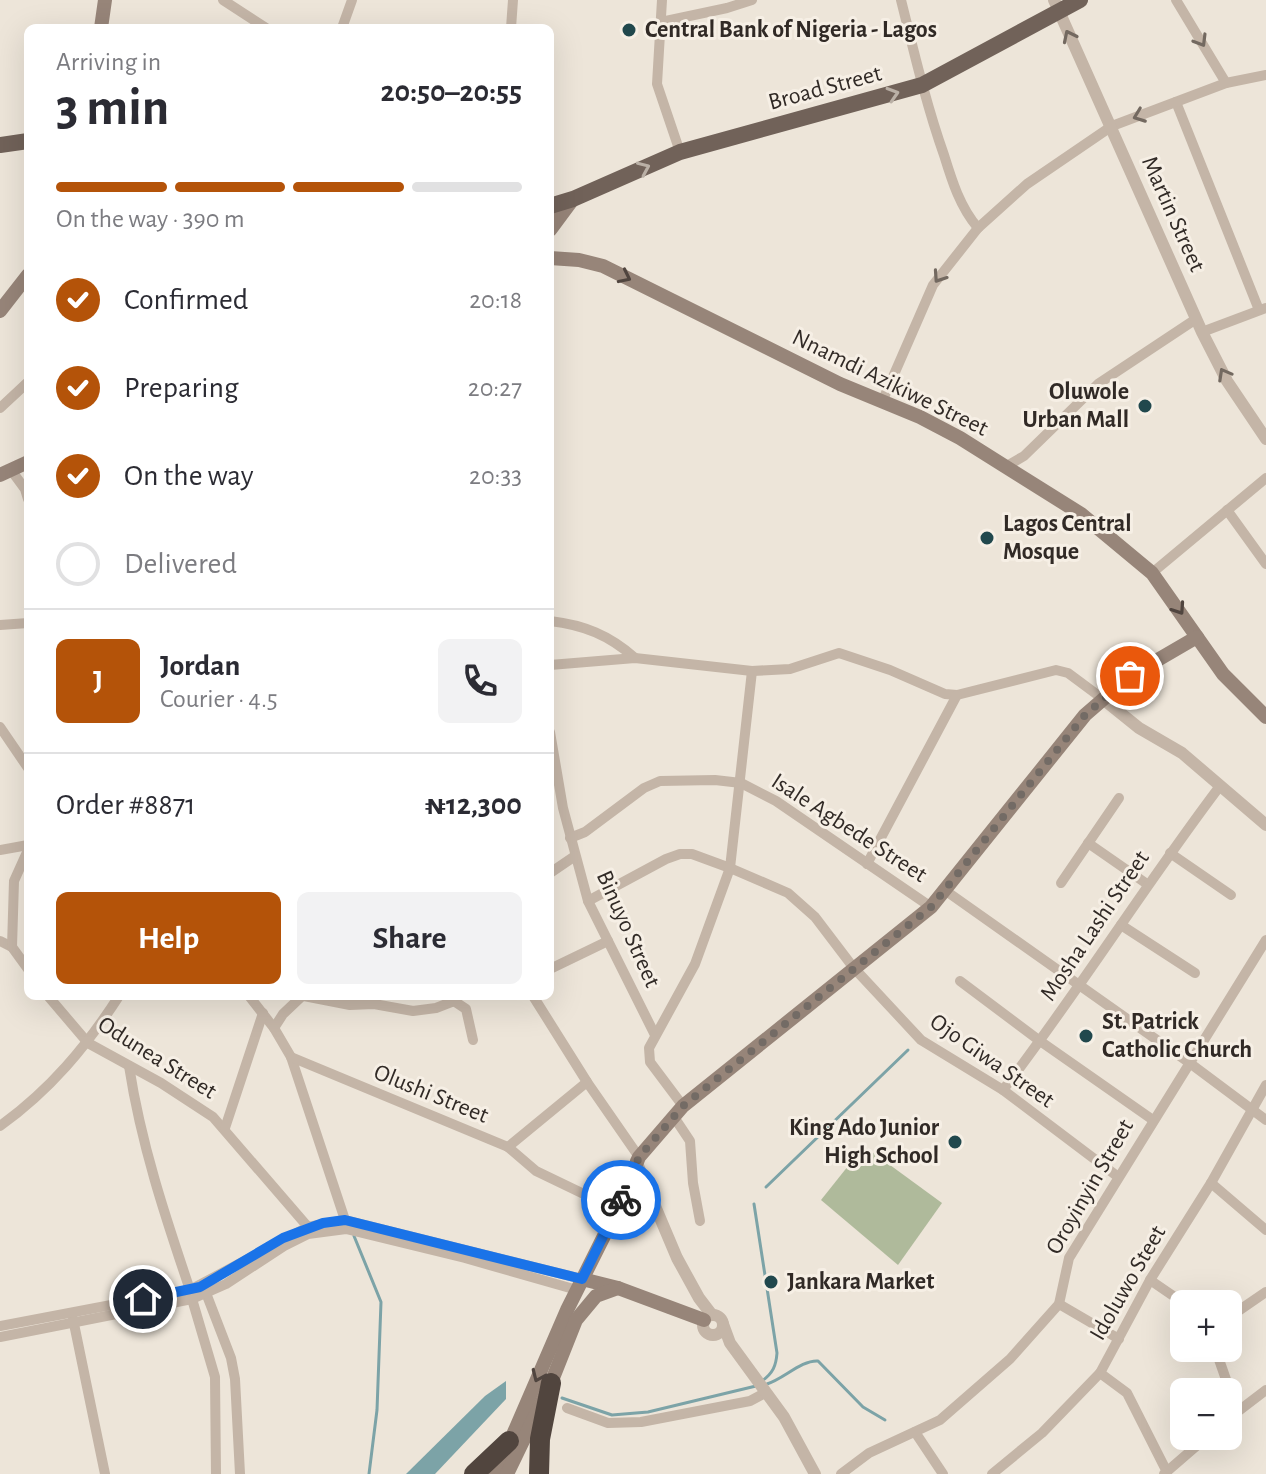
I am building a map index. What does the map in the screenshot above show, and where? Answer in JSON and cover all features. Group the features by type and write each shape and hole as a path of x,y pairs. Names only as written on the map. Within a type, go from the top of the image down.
{"highway":[{"path":"539,1474 540,1439 551,1383"},
{"path":"490,1473 517,1438"}],"main road":[{"path":"102,24 105,0"},
{"name":"Broad Street","path":"554,205 680,152 922,85 1056,6 1080,0"},
{"path":"0,145 24,142"},
{"name":"Broad Street","path":"554,225 573,199"},
{"name":"Nnamdi Azikiwe Street","path":"554,258 603,266 734,333 946,431 1081,514 1152,573 1223,674 1266,717"},
{"path":"0,311 24,280"},
{"path":"6,473 24,464"},
{"path":"517,1438 579,1284 617,1210 638,1159 679,1112 853,967 931,907 1085,715 1130,676 1197,637"},
{"path":"579,1284 618,1288 708,1318"},
{"path":"490,1473 517,1438 551,1383 583,1309 596,1296 618,1288"}],"street":[{"path":"223,0 260,24"},
{"path":"346,24 352,0"},
{"path":"511,24 513,0"},
{"path":"662,0 657,84 680,152"},
{"path":"661,22 752,0"},
{"path":"901,0 922,85 955,188 969,218 978,228"},
{"path":"1176,0 1226,83"},
{"name":"Martin Street","path":"1056,6 1202,332 1227,381 1266,439"},
{"path":"882,402 933,285 978,228 1027,184 1112,126 1226,83 1266,75"},
{"path":"1176,102 1262,309 1202,332"},
{"path":"1005,467 1024,456 1098,384 1196,319"},
{"path":"0,408 24,386"},
{"path":"6,473 24,488"},
{"path":"1152,573 1266,478"},
{"path":"1227,510 1266,564"},
{"path":"554,622 602,634 635,658"},
{"path":"0,625 24,623"},
{"path":"554,665 635,658 752,671 790,669 839,653 890,670 945,694 957,695 1056,670 1068,673 1139,728 1182,753 1266,825"},
{"path":"700,1221 690,1141 679,1112 650,1062 649,1048 695,964 730,868 752,671"},
{"path":"867,864 957,695"},
{"path":"0,727 24,762"},
{"name":"Binuyo Street","path":"554,753 570,838 588,901 655,1035"},
{"name":"Isale Agbede Street","path":"570,838 585,832 644,788 660,781 741,783 776,801 931,907"},
{"name":"Mosha Lashi Street","path":"1003,1090 1147,884 1220,786"},
{"path":"1061,883 1119,798"},
{"path":"1088,843 1147,884"},
{"path":"0,850 24,848"},
{"path":"1170,853 1231,895"},
{"name":"Ojo Giwa Street","path":"588,901 680,854 692,854 788,893 815,917 853,967 921,1040 1003,1090 1117,1176"},
{"path":"554,870 575,856"},
{"path":"12,947 14,881 24,857"},
{"path":"946,891 1266,1120"},
{"path":"1121,925 1195,973"},
{"name":"Oroyinyin Street","path":"1059,1304 1069,1258 1266,940"},
{"path":"0,941 12,947 24,964"},
{"path":"554,967 608,941"},
{"path":"960,981 1153,1120"},
{"name":"Odunea Street","path":"51,1000 88,1043 161,1083 225,1128 308,1227"},
{"path":"0,1126 44,1091 88,1043 116,1000"},
{"path":"252,1000 291,1057 345,1220"},
{"path":"274,1028 283,1014 299,1000"},
{"path":"338,1000 350,1005 374,1004 413,1011 436,1008 453,1000"},
{"path":"456,1000 466,1009 473,1040"},
{"path":"536,1000 638,1159 677,1258 708,1318 706,1333 730,1343"},
{"path":"225,1128 263,1013"},
{"name":"Olushi Street","path":"291,1057 508,1147 536,1171 617,1210"},
{"path":"129,1066 137,1117 154,1184 215,1377 216,1474"},
{"path":"508,1147 587,1082"},
{"name":"Idoluwo Steet","path":"992,1474 1042,1433 1100,1373 1150,1280 1211,1183 1266,1085"},
{"path":"1211,1183 1266,1230"},
{"path":"191,1294 308,1227 345,1220 579,1284"},
{"path":"0,1337 206,1293 308,1234 346,1229 579,1284"},
{"path":"1150,1280 1170,1294"},
{"path":"1242,1308 1266,1292"},
{"path":"206,1293 233,1368 240,1474"},
{"path":"841,1474 869,1453 940,1420 1010,1359 1059,1304 1119,1339"},
{"path":"708,1318 718,1316 730,1343 784,1417 815,1474"},
{"path":"0,1326 73,1319"},
{"path":"73,1319 105,1474"},
{"path":"714,1336 722,1330 723,1324"},
{"path":"1100,1373 1127,1393 1166,1473 1192,1450"},
{"path":"1242,1408 1266,1390"},
{"path":"567,1408 608,1423 641,1422 750,1401 765,1393"},
{"path":"915,1432 943,1474"}],"green space":[{"path":"864,1146 942,1203 898,1265 821,1200"}],"water":[{"path":"506,1381 506,1399 435,1474 406,1474 485,1396"}],"waterway":[{"path":"766,1187 908,1050"},
{"path":"754,1204 777,1353 773,1369 762,1381"},
{"path":"354,1236 381,1302 377,1410 369,1474"},
{"path":"767,1384 805,1363 818,1361 863,1407 885,1420"},
{"path":"562,1398 612,1415 648,1412 756,1386"}],"way so far":[{"path":"621,1200 636,1161 683,1106 931,907 1085,715 1130,676"}],"place":[{"name":"Central Bank of Nigeria - Lagos","path":"629,30"},
{"name":"Oluwole Urban Mall","path":"1145,406"},
{"name":"Lagos Central Mosque","path":"987,538"},
{"name":"St. Patrick Catholic Church","path":"1086,1036"},
{"name":"King Ado Junior High School","path":"955,1142"},
{"name":"Jankara Market","path":"771,1282"}],"route":[{"path":"143,1299 200,1287 283,1238 308,1227 345,1220 582,1279 621,1200"}]}
